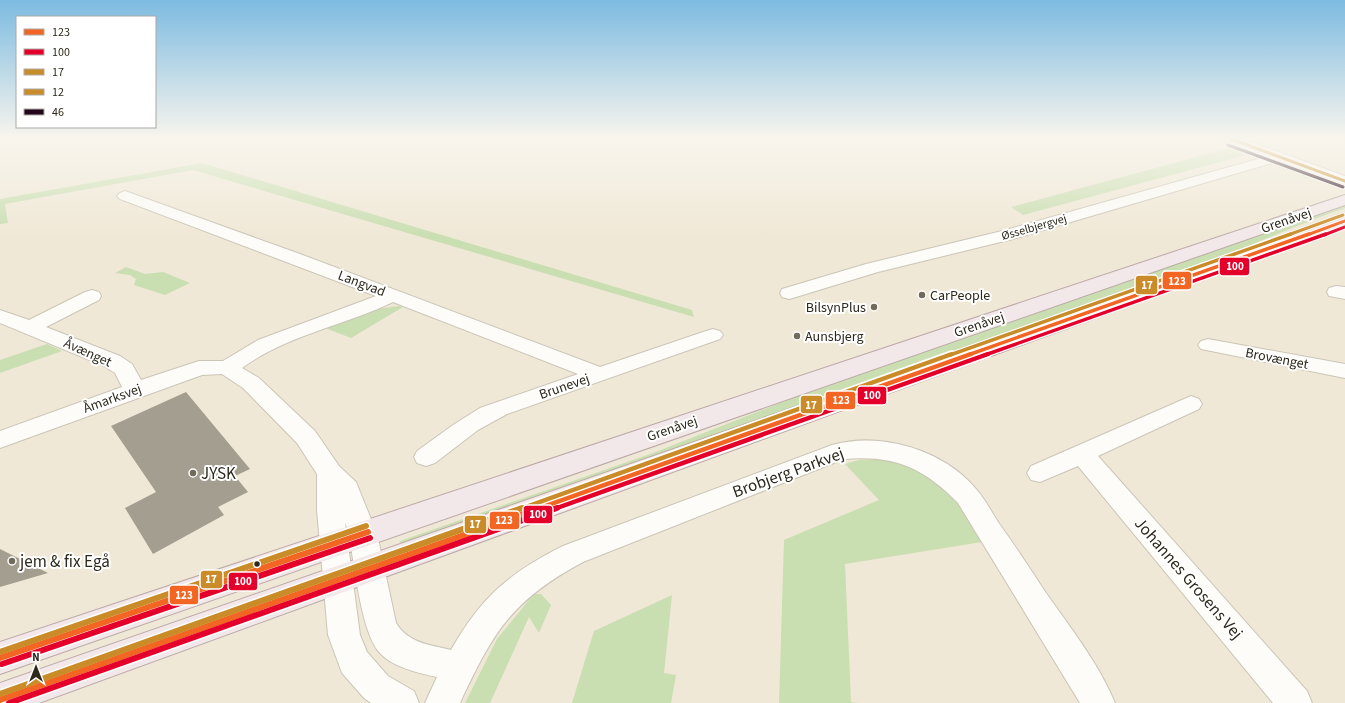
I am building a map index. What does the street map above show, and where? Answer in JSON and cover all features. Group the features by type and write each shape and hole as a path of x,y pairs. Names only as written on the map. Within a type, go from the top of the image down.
{"main road":[{"name":"Grenåvej","path":"0,658 1345,200"},
{"name":"Grenåvej","path":"0,700 1345,221"}],"street":[{"name":"Øsselbjergvej","path":"789,294 872,268 1008,235 1228,172"},
{"path":"1320,172 1345,181"},
{"name":"Langvad","path":"125,196 393,295 599,374"},
{"path":"227,368 245,354 270,342 393,295"},
{"path":"29,328 92,296"},
{"name":"Åvænget","path":"0,316 112,361 124,370 135,390"},
{"name":"Brunevej","path":"426,457 453,434 476,419 505,406 713,335"},
{"name":"Brovænget","path":"1208,345 1345,371"},
{"name":"Åmarksvej","path":"0,440 199,368 227,368 251,383 306,437 330,473 347,489 352,498 363,534"},
{"path":"1040,473 1191,404"},
{"name":"Brobjerg Parkvej","path":"442,703 488,619 511,594 550,566 573,554 841,451 859,448 879,449 899,453 919,460 937,469 954,482 967,496 1080,671 1098,703"},
{"name":"Johannes Grosens Vej","path":"1082,454 1295,703"},
{"path":"330,473 329,495 333,544 344,635 354,662 376,687 402,703"},
{"path":"363,534 382,627 390,642 412,656 460,668"}],"green space":[{"path":"153,172 183,172 5,204 8,223 0,224 0,199"},
{"path":"199,172 231,172 692,310 694,317"},
{"path":"1141,172 1184,172 1023,215 1011,207"},
{"path":"1345,205 1345,208 1216,259 401,546 400,541 653,453 838,380"},
{"path":"126,267 145,274 163,272 190,283 165,295 134,285 136,279 130,275 115,273"},
{"path":"399,306 403,307 351,338 325,328 376,309"},
{"path":"47,344 62,351 0,373 0,360"},
{"path":"876,459 894,461 911,466 927,474 954,497 982,542 845,564 851,702 858,703 779,703 784,540 879,500 845,464 859,460"},
{"path":"534,594 541,594 551,605 539,633 529,617 490,703 465,703 497,639"},
{"path":"672,595 664,673 676,675 671,703 572,703 594,631"}],"building":[{"name":"JYSK","path":"186,392 250,469 235,476 248,492 218,507 224,515 153,554 125,508 156,492 111,426"},
{"name":"jem & fix Egå","path":"0,549 48,573 0,587"}],"transit line":[{"name":"46","path":"1301,172 1343,187"},
{"name":"12","path":"1320,172 1345,181"},
{"name":"17","path":"0,694 1343,215"},
{"name":"123","path":"0,700 1345,221"},
{"name":"100","path":"9,703 1345,227"},
{"name":"17","path":"0,652 366,526"},
{"name":"123","path":"0,658 368,532"},
{"name":"100","path":"2,664 370,538"}],"place":[{"name":"CarPeople","path":"922,295"},
{"name":"BilsynPlus","path":"874,307"},
{"name":"Aunsbjerg","path":"797,336"},
{"name":"JYSK","path":"193,473"},
{"name":"jem & fix Egå","path":"12,561"}]}
